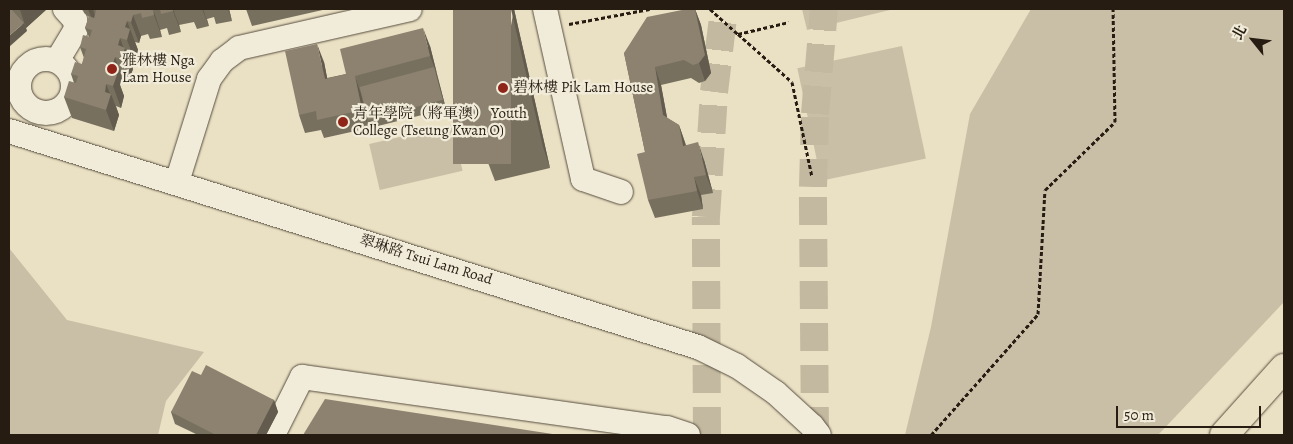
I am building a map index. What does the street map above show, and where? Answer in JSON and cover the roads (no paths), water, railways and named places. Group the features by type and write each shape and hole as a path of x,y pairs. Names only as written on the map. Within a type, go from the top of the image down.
{"main road":[{"path":"1224,435 1284,368"}],"street":[{"path":"57,62 76,29 75,20 65,9"},
{"path":"177,182 210,79 222,62 239,48 410,9"},
{"path":"547,18 583,179 621,192"},
{"name":"翠琳路 Tsui Lam Road","path":"9,132 177,182 698,347 737,366 776,393 819,435"},
{"path":"273,435 302,377 657,427 688,435"}],"tunnel":[{"path":"707,435 706,217 714,92 724,9"},
{"path":"815,435 813,187 815,114 824,9"}],"place":[{"name":"雅林樓 Nga Lam House","path":"112,69"},
{"name":"碧林樓 Pik Lam House","path":"503,88"},
{"name":"青年學院（將軍澳） Youth College (Tseung Kwan O)","path":"343,122"}]}
